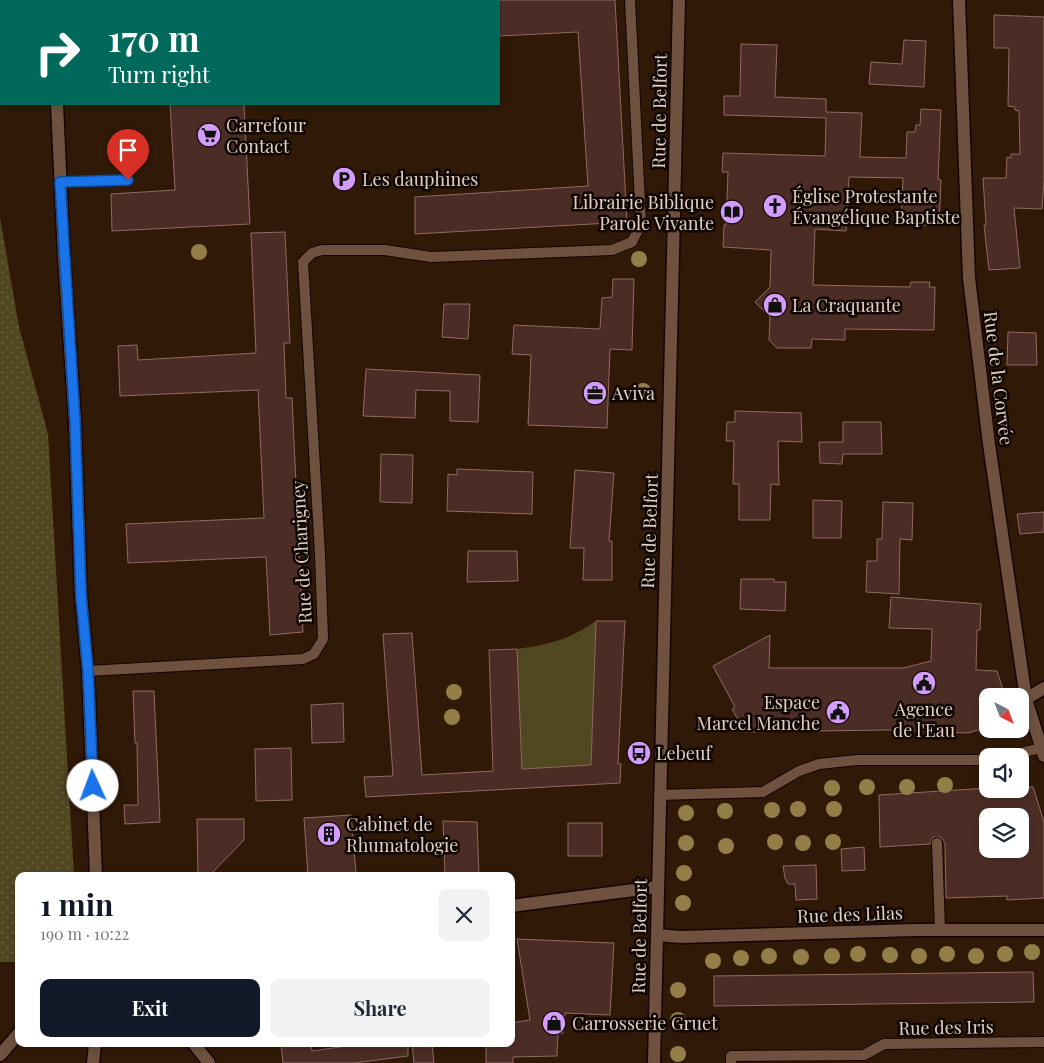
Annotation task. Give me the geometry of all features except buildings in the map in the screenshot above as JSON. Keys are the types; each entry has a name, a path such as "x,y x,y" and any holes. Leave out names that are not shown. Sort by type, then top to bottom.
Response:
{"street":[{"name":"Rue de Belfort","path":"654,1063 679,0"},
{"name":"Rue de la Corvée","path":"959,0 969,278 988,434 1024,688"},
{"path":"57,105 75,422 81,596 88,671 96,872"},
{"path":"1029,697 1044,688"},
{"name":"Rue de la Corvée","path":"1029,708 1043,752"},
{"path":"515,905 657,887"},
{"name":"Rue des Lilas","path":"657,935 681,937 940,930 1044,930"},
{"path":"0,1055 15,1038"},
{"path":"93,1063 95,1047"},
{"path":"196,1047 209,1063"}],"lane":[{"name":"Rue de Charigney","path":"88,671 303,659 314,654 323,639 320,554 303,262 312,253 322,250 385,250 431,257 612,250 632,242 641,224 630,0"},
{"path":"60,182 128,180"},
{"path":"1029,754 1043,752"},
{"path":"659,795 763,792 799,771 819,764 857,760 979,760"},
{"path":"937,843 940,930"},
{"name":"Rue des Iris","path":"731,1060 864,1056 884,1044 1044,1042"}],"shaded area":[{"path":"0,218 19,327 48,434 74,872 15,872 15,962 0,962"},
{"path":"596,621 591,765 522,769 517,649 568,637"}],"place":[{"name":"Carrefour Contact","path":"209,135"},
{"name":"Les dauphines","path":"344,179"},
{"name":"Église Protestante Évangélique Baptiste","path":"775,206"},
{"name":"Librairie Biblique Parole Vivante","path":"732,212"},
{"name":"La Craquante","path":"775,305"},
{"name":"Aviva","path":"595,393"},
{"name":"Agence de l'Eau","path":"924,683"},
{"name":"Espace Marcel Manche","path":"838,712"},
{"name":"Lebeuf","path":"639,753"},
{"name":"Cabinet de Rhumatologie","path":"329,834"},
{"name":"Carrosserie Gruet","path":"554,1023"}],"route":[{"path":"93,786 88,671 81,596 75,422 60,182 128,180"}]}
